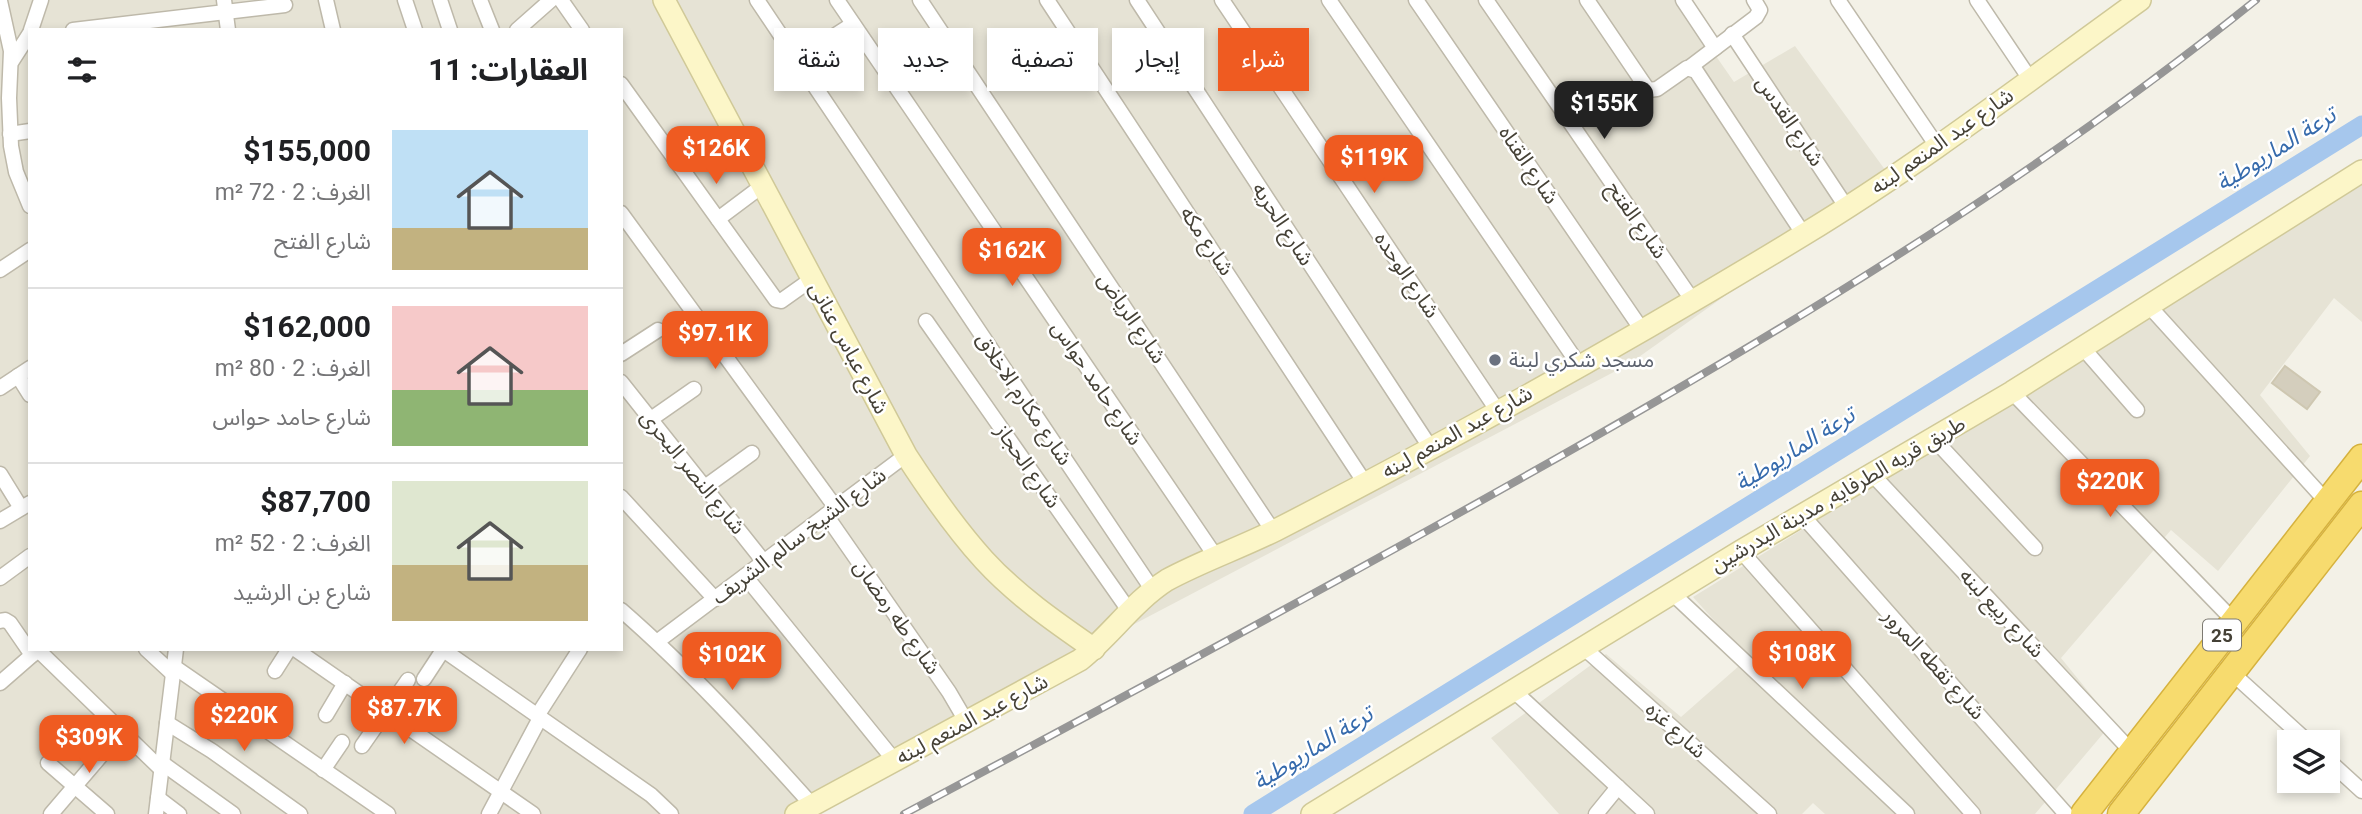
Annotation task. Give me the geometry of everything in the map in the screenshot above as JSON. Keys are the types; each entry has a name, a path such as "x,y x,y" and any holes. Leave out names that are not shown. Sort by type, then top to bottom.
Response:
{"highway":[{"name":"25","path":"2084,814 2362,458"},
{"name":"25","path":"2121,814 2362,505"}],"main road":[{"name":"شارع عباس عنانى","path":"664,0 906,455 942,510 985,562 1035,607 1094,649"},
{"name":"شارع عبد المنعم لبنه","path":"804,809 1066,669 1094,649 1152,589 1184,570 1273,531 1365,483 1643,330 1804,235 1937,146 2140,0"},
{"name":"طريق قريه الطرفايه, مدينة البدرشين","path":"1312,814 1741,551 2012,392 2362,171"}],"street":[{"path":"32,28 41,0"},
{"path":"326,0 333,28"},
{"path":"405,0 414,28"},
{"path":"440,0 449,28"},
{"path":"480,0 491,28"},
{"path":"519,28 551,0"},
{"path":"561,0 581,28"},
{"name":"شارع مكارم الاخلاق","path":"757,0 776,28"},
{"name":"شارع حامد حواس","path":"837,0 1216,557"},
{"name":"شارع الرياض","path":"920,0 1273,531"},
{"name":"شارع مكه","path":"1047,0 1365,483"},
{"name":"شارع الحريه","path":"1137,0 1430,447"},
{"name":"شارع الوحده","path":"1222,0 1497,410"},
{"path":"1329,0 1579,365"},
{"name":"شارع القناه","path":"1416,0 1643,330"},
{"name":"شارع الفتح","path":"1486,0 1693,301"},
{"path":"1587,0 1648,90 1657,89 1690,67 1759,14 1760,10 1754,0"},
{"path":"1683,0 1715,48"},
{"path":"1838,0 1937,146"},
{"path":"1977,0 2030,79"},
{"path":"0,1 12,61"},
{"path":"86,28 225,6 285,5"},
{"path":"225,6 228,28"},
{"path":"847,28 853,24"},
{"name":"شارع القدس","path":"1732,34 1847,208"},
{"path":"28,36 12,61 4,98 7,144 28,201"},
{"path":"1690,67 1696,71 1804,235"},
{"path":"623,87 777,301 781,301 812,279"},
{"name":"شارع مكارم الاخلاق","path":"818,91 1152,589"},
{"path":"7,144 28,132"},
{"path":"718,219 762,186"},
{"name":"شارع طه رمضان","path":"623,216 831,512 966,721"},
{"path":"0,270 28,251"},
{"path":"2150,307 2328,502"},
{"name":"شارع الحجاز","path":"926,321 1130,612"},
{"path":"623,353 658,330"},
{"path":"2083,348 2137,410"},
{"path":"0,388 24,372"},
{"name":"شارع النصر البحرى","path":"623,384 764,562"},
{"path":"651,419 694,389"},
{"path":"2012,392 2233,620"},
{"path":"1933,438 2035,548"},
{"path":"705,487 752,453"},
{"name":"شارع الشيخ سالم الشريف","path":"658,641 906,455"},
{"path":"0,474 25,506 0,521"},
{"name":"شارع ربيع لبنه","path":"1872,474 2132,752"},
{"path":"623,499 715,599"},
{"name":"شارع نقطه المرور","path":"1802,515 2066,814"},
{"path":"1741,551 1973,814"},
{"path":"0,578 28,557"},
{"path":"745,576 894,760"},
{"path":"1672,593 1907,814"},
{"path":"623,612 658,641 737,722 804,809"},
{"path":"0,621 10,623 28,642"},
{"name":"شارع غزه","path":"1583,647 1769,814"},
{"path":"0,683 36,651 161,766 233,814"},
{"path":"149,651 388,814"},
{"path":"156,814 176,651"},
{"path":"275,671 288,651"},
{"path":"298,651 533,814"},
{"path":"424,679 442,651"},
{"path":"444,651 650,795 671,814"},
{"path":"489,814 539,717 579,651"},
{"path":"2231,672 2295,730"},
{"path":"362,746 408,680"},
{"path":"326,715 345,684"},
{"path":"1513,690 1647,814"},
{"path":"167,723 212,751 300,814"},
{"path":"51,814 122,731"},
{"path":"323,770 342,742"},
{"path":"48,763 107,814"},
{"path":"2340,771 2362,791"},
{"path":"1596,814 1618,787"},
{"path":"158,798 179,814"}],"shaded area":[{"path":"0,0 1677,0 1734,82 1795,46 1891,178 1629,364 1062,662 810,814 0,814"},
{"path":"2362,169 2362,322 2334,298 2260,395 2310,456 2218,571 2171,530 2061,658 2113,722 2035,814 1825,814 1813,803 1802,814 1559,814 1491,738 1606,654 1681,717 1748,658 1693,597 2115,336"}],"building":[{"path":"2285,366 2320,392 2307,409 2272,383"}],"waterway":[{"name":"ترعة الماريوطية","path":"1253,814 2362,125"}],"railway":[{"path":"904,814 1436,526 1800,316 1987,197 2079,134 2256,0"}],"place":[{"name":"مسجد شكري لبنة","path":"1495,360"}]}
